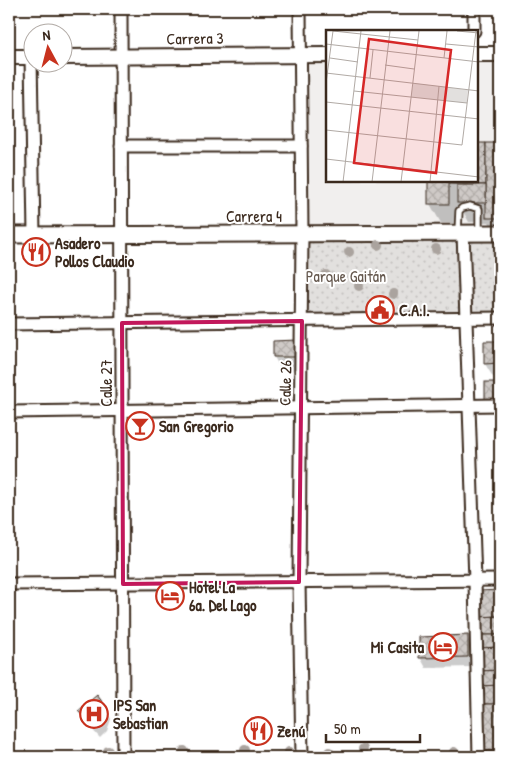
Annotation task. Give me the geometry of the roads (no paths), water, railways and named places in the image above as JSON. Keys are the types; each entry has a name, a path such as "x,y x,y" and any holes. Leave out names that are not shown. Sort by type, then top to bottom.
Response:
{"main road":[{"name":"Carrera 4","path":"9,235 500,233"}],"street":[{"name":"Calle 27","path":"121,9 123,757"},
{"name":"Calle 26","path":"300,9 302,321 299,582 302,757"},
{"path":"474,9 474,30"},
{"name":"Carrera 3","path":"72,57 326,54"},
{"path":"479,54 500,54"},
{"path":"9,57 22,57"},
{"path":"32,72 34,235"},
{"path":"121,146 301,146"},
{"path":"460,233 470,405 479,757"},
{"path":"9,324 500,318"},
{"path":"9,412 500,405"},
{"path":"9,584 500,580"}],"lane":[{"path":"460,233 459,211 470,206 479,209 479,233"}],"place":[{"name":"Asadero Pollos Claudio","path":"36,252"},
{"name":"C.A.I.","path":"380,310"},
{"name":"San Gregorio","path":"140,426"},
{"name":"Hotel La 6a. Del Lago","path":"170,596"},
{"name":"Mi Casita","path":"443,647"},
{"name":"IPS San Sebastian","path":"94,714"},
{"name":"Zenú","path":"258,731"}],"park label":[{"name":"Parque Gaitán","path":"346,276"}]}
